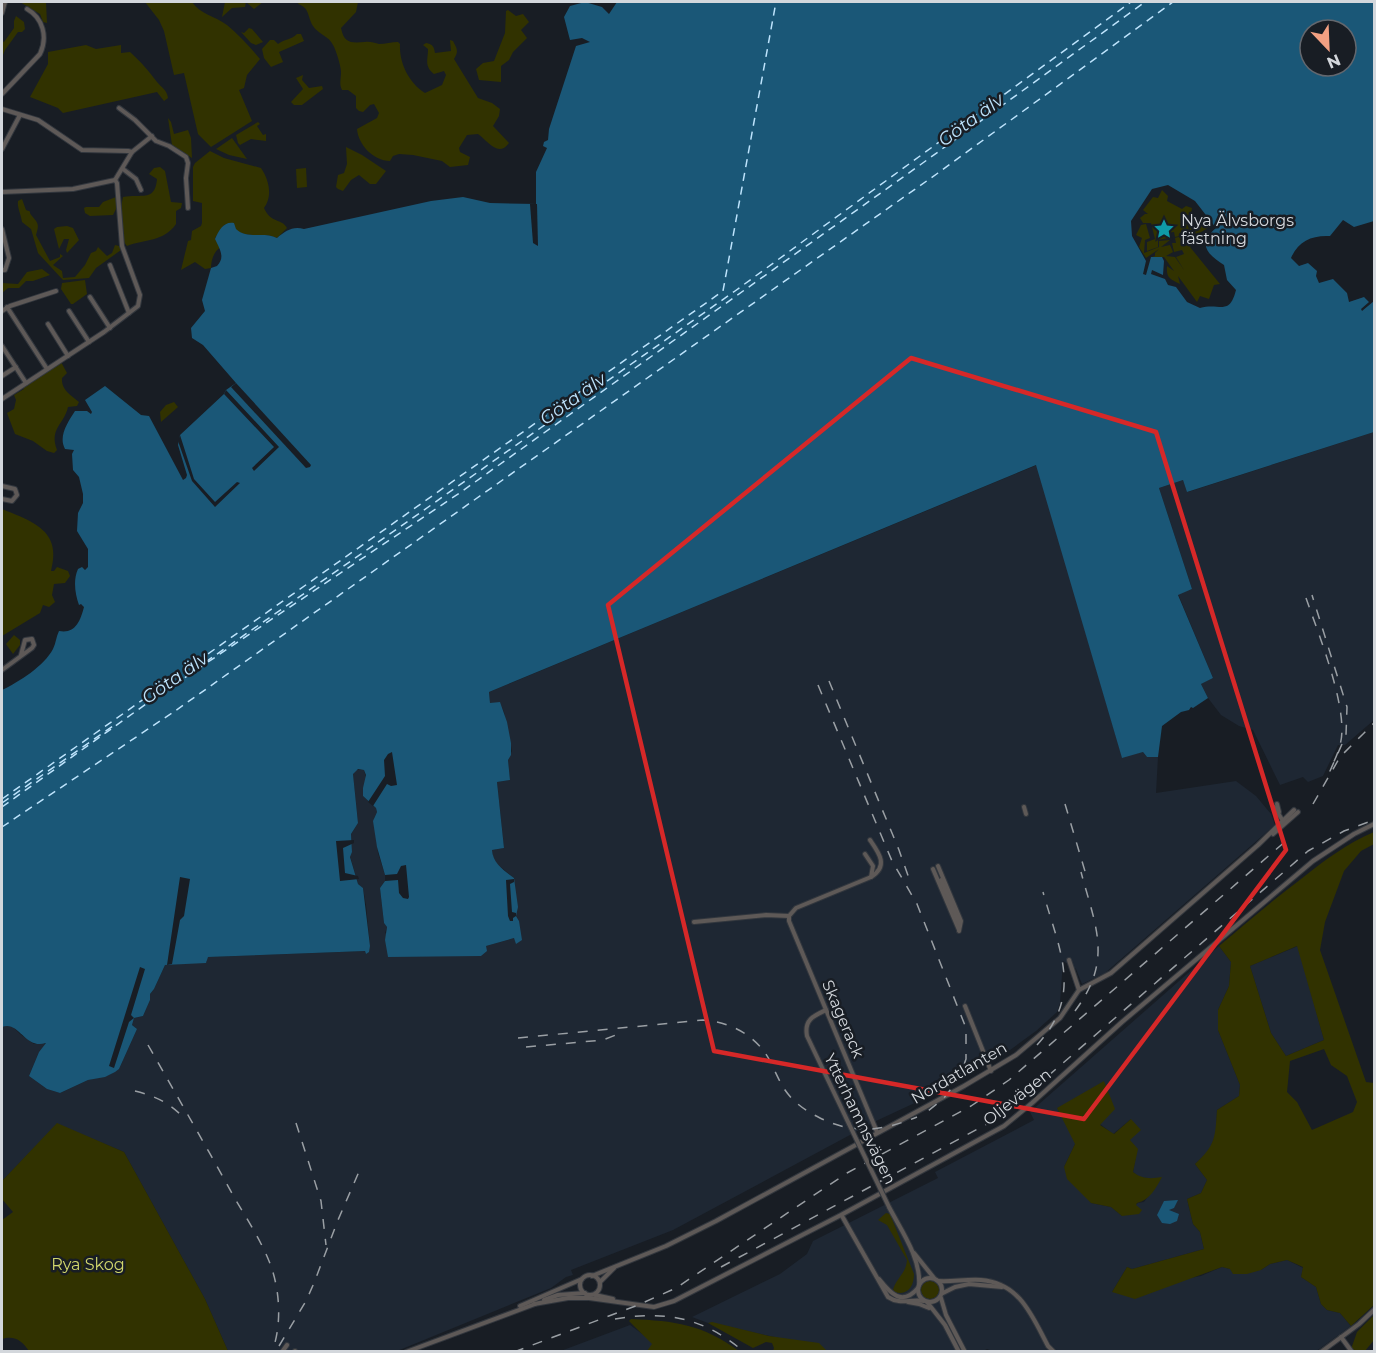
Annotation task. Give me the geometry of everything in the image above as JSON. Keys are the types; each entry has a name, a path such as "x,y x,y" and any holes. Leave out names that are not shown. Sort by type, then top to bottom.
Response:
{"street":[{"path":"2,13 5,2"},
{"path":"2,94 42,49 43,35 40,20 37,15 27,9"},
{"path":"119,108 134,118 156,141 169,146 187,159 188,208"},
{"path":"2,109 42,122 82,150 128,150 132,152"},
{"path":"2,149 20,115"},
{"path":"2,192 73,189 115,180 132,152 152,136"},
{"path":"123,169 136,179 141,190"},
{"path":"2,399 110,328 138,306 140,295 122,246 115,180"},
{"path":"2,229 9,261 5,270 2,270"},
{"path":"2,244 4,238"},
{"path":"110,265 129,313"},
{"path":"2,311 7,307 56,291"},
{"path":"90,297 110,328"},
{"path":"7,307 47,369"},
{"path":"69,311 89,342"},
{"path":"48,324 68,356"},
{"path":"2,346 26,383"},
{"path":"2,376 16,367"},
{"path":"2,486 15,489 17,495 12,501 2,499"},
{"path":"2,670 21,655"},
{"path":"1276,806 1282,820"},
{"path":"1024,807 1026,814"},
{"name":"Nordatlanten","path":"592,1276 678,1240 991,1071 1016,1055 1062,1015 1079,990 1110,973 1258,845 1282,820 1296,811"},
{"name":"Oljevägen","path":"534,1304 568,1298 589,1298 654,1307 674,1302 841,1215 1009,1122 1122,1022 1313,861 1346,839 1374,825"},
{"path":"694,922 766,915 789,916 796,908 871,877 879,871 880,853 870,840"},
{"path":"865,854 874,867 871,877"},
{"path":"936,867 961,926"},
{"name":"Skagerack","path":"789,916 789,921 877,1132"},
{"path":"1069,960 1079,990"},
{"path":"965,1006 991,1071"},
{"name":"Ytterhamnsvägen","path":"826,1010 808,1021 807,1036 909,1245 923,1266 937,1280"},
{"path":"841,1215 888,1297 893,1300 922,1304 933,1310"},
{"name":"Ytterhamnsvägen","path":"909,1245 918,1269 919,1286"},
{"name":"Nordatlanten","path":"600,1285 608,1272 617,1266"},
{"path":"873,1271 891,1293 898,1297 910,1295 925,1279 980,1280 999,1283 1025,1303 1047,1346 1053,1352"},
{"name":"Oljevägen","path":"406,1352 592,1276 615,1300"},
{"path":"582,1279 580,1287 585,1293"},
{"path":"937,1280 942,1285 944,1311 965,1352"},
{"path":"904,1302 911,1300 934,1302 942,1294 955,1287 969,1284 1003,1287"},
{"path":"593,1294 600,1285"},
{"path":"919,1286 919,1296 945,1325 959,1352"},
{"name":"Oljevägen","path":"497,1316 558,1295 585,1293 626,1303"},
{"path":"1321,1352 1374,1310"},
{"path":"1341,1337 1352,1352"},
{"path":"282,1352 287,1345"}],"highlighted area":[{"path":"911,358 1156,432 1286,850 1084,1119 714,1051 608,605"}],"shaded area":[{"path":"1374,432 1374,720 1345,745 1338,745 1323,776 1308,782 1303,777 1280,785 1253,730 1239,726 1221,715 1201,684 1213,678 1178,594 1192,589 1159,488 1183,480 1188,492"},
{"path":"1037,465 1122,757 1143,752 1147,757 1158,757 1156,793 1236,781 1256,796 1271,814 1275,825 1105,973 1082,984 1076,969 1063,961 1060,1003 1057,1012 1036,1031 999,1058 981,1063 949,1087 876,1121 673,1230 571,1270 573,1275 566,1277 551,1288 397,1351 228,1351 205,1299 124,1152 57,1124 2,1181 2,1027 12,1026 34,1044 46,1044 39,1052 29,1076 47,1089 60,1093 119,1069 137,1029 132,1025 134,1018 143,1016 150,1000 150,994 165,965 207,962 207,957 365,951 366,954 370,946 366,905 363,888 358,884 350,856 352,852 351,834 358,823 353,774 355,770 364,770 366,778 363,796 376,808 377,812 374,819 378,853 385,875 385,881 380,888 384,923 387,927 385,933 481,956 486,946 514,938 519,921 516,916 514,878 496,863 492,850 504,848 497,782 510,780 508,760 512,751 504,712 500,703 490,703 489,692"},
{"path":"1219,946 1231,962 1229,986 1218,1010 1218,1030 1240,1085 1239,1096 1217,1110 1216,1134 1209,1151 1195,1164 1207,1180 1201,1193 1187,1199 1193,1224 1200,1232 1204,1249 1132,1269 1127,1267 1112,1292 1201,1276 1222,1267 1261,1270 1270,1264 1287,1260 1303,1268 1301,1277 1316,1287 1321,1304 1327,1310 1340,1313 1351,1326 1315,1352 995,1352 987,1349 981,1352 827,1352 692,1317 780,1274 807,1254 813,1241 938,1178 935,1172 1034,1120 1030,1112","holes":["1131,1119 1130,1141 1137,1150 1133,1172 1139,1177 1161,1178 1144,1202 1138,1203 1122,1216 1111,1207 1091,1203 1064,1167 1075,1144 1100,1124 1113,1134"]},
{"path":"1298,946 1324,1040 1286,1056 1271,1033 1250,966"},
{"path":"630,1325 665,1351 558,1352"}],"green space":[{"path":"20,2 46,2 47,23 43,22 40,14"},
{"path":"145,2 192,2 199,9 227,25 252,50 260,59 247,75 244,88 239,90 252,121 211,147 198,134 184,73 174,75 164,31 159,20"},
{"path":"225,2 246,2 245,7 232,8 222,17"},
{"path":"246,2 263,2 254,9"},
{"path":"299,2 358,2 356,12 341,28 346,40 379,44 398,42 406,72 414,84 425,93 442,85 446,75 444,71 434,74 431,71 427,63 428,49 423,45 426,43 432,45 435,53 451,51 450,40 453,41 457,50 454,59 478,98 500,109 493,126 509,143 497,149 478,134 467,135 459,148 460,152 470,157 468,165 450,167 442,161 413,155 399,154 393,156 390,161 372,155 363,146 357,129 377,118 379,113 374,104 363,112 359,111 356,108 356,96 348,90 342,90 340,66 334,47 329,39 313,26 306,10 298,4"},
{"path":"506,11 516,16 523,14 529,22 521,30 527,38 501,66 501,82 479,80 476,69 483,63 494,61 505,33"},
{"path":"16,16 24,22 25,29 18,32 3,55 2,41 4,42 14,28"},
{"path":"249,28 263,42 256,45 251,43 241,32 244,33"},
{"path":"301,34 304,41 279,52 283,62 271,67 264,58 262,49 270,40 278,44"},
{"path":"86,45 96,49 121,45 121,53 130,52 164,89 168,98 164,101 157,92 63,113 58,108 30,97 48,64 48,52"},
{"path":"303,75 302,80 309,88 322,86 323,89 302,105 294,105 291,102 303,89 296,78"},
{"path":"168,118 174,134 188,130 191,138 192,158 172,145"},
{"path":"258,122 260,124 257,126 263,135 266,134 266,141 251,139 240,145 236,135"},
{"path":"232,138 247,159 216,149"},
{"path":"346,147 386,171 376,184 370,184 359,175 351,180 343,191 336,187 338,175 344,173 347,164"},
{"path":"210,151 224,158 261,168 269,188 264,208 273,219 287,228 277,238 245,234 235,229 234,223 224,225 215,238 221,247 213,256 211,268 205,269 195,262 181,270 192,231 202,223 202,203 193,201 193,167"},
{"path":"160,167 165,171 171,202 182,203 181,208 176,211 176,224 160,237 127,246 123,241 123,197 150,194 156,186 157,179 149,174 154,168"},
{"path":"306,168 307,187 297,188 296,169"},
{"path":"1162,190 1168,196 1167,201 1182,209 1186,206 1192,208 1191,214 1187,216 1189,232 1194,233 1197,240 1186,241 1198,242 1190,247 1220,284 1214,285 1209,299 1200,296 1197,302 1178,276 1180,284 1169,278 1167,266 1174,271 1164,257 1152,257 1159,249 1146,258 1139,247 1142,238 1136,235 1141,225 1146,224 1150,238 1145,240 1144,253 1159,247 1159,241 1170,240 1161,247 1170,245 1173,252 1166,256 1175,257 1184,270 1176,257 1184,254 1182,250 1174,252 1172,243 1176,243 1175,238 1184,235 1175,237 1174,232 1167,233 1168,238 1158,240 1158,247 1147,251 1147,242 1155,239 1151,223 1143,223 1140,218 1148,214 1143,210 1153,197 1158,198"},
{"path":"116,197 117,207 113,215 90,216 85,213 84,208 99,207 103,202"},
{"path":"22,199 26,210 37,223 36,235 50,261 60,257 60,254 63,256 53,265 62,271 63,278 75,277 91,253 98,247 107,256 112,253 115,245 121,250 96,268 89,278 63,280 38,253 31,229 22,222 18,201"},
{"path":"1193,215 1208,228 1196,235 1195,231 1190,230 1188,217"},
{"path":"67,226 73,228 79,240 67,253 69,239 64,239 59,249 54,229"},
{"path":"42,269 50,275 26,281 19,288 8,288 2,293 2,283 18,284 27,272"},
{"path":"85,280 87,294 71,304 61,289 62,283"},
{"path":"61,362 67,373 62,378 63,386 79,402 77,406 68,407 56,431 57,450 54,453 15,434 7,413 14,409 16,400 14,395 24,389 23,386"},
{"path":"174,402 178,407 161,422 160,412 166,405"},
{"path":"2,509 43,530 52,546 51,571 57,567 68,571 70,576 65,583 54,584 52,595 55,602 49,607 43,605 40,613 2,636"},
{"path":"14,635 20,640 20,645 13,654 6,644"},
{"path":"1374,832 1374,844 1361,851 1344,871 1325,922 1320,950 1366,1082 1374,1083 1374,1305 1351,1326 1340,1313 1327,1310 1321,1304 1316,1287 1301,1277 1303,1267 1287,1260 1270,1264 1261,1270 1247,1274 1233,1274 1230,1269 1222,1267 1135,1299 1112,1292 1127,1267 1132,1269 1204,1249 1200,1232 1193,1224 1187,1199 1201,1193 1207,1180 1195,1164 1211,1146 1216,1127 1217,1110 1239,1096 1240,1085 1218,1030 1218,1010 1229,986 1231,962 1219,946 1318,866","holes":["1297,946 1324,1040 1286,1056 1271,1033 1250,966","1324,1049 1331,1065 1347,1076 1357,1102 1353,1112 1312,1130 1297,1102 1287,1092 1290,1061"]},
{"path":"1104,1081 1115,1109 1100,1125 1114,1134 1131,1119 1141,1130 1130,1140 1138,1149 1133,1172 1147,1178 1162,1177 1149,1196 1137,1203 1136,1205 1142,1210 1139,1214 1122,1216 1111,1207 1091,1203 1067,1179 1064,1167 1075,1144 1057,1108"},
{"name":"Rya Skog","path":"57,1123 124,1152 205,1299 228,1351 29,1351 18,1340 2,1339 2,1220 13,1212 2,1199 2,1181"},
{"path":"886,1213 890,1214 914,1274 911,1286 903,1293 893,1290 905,1269 907,1260 887,1225 878,1220"},
{"path":"930,1281 936,1284 939,1290 936,1296 930,1299 924,1296 921,1290 924,1284"},
{"path":"1374,1315 1374,1340 1365,1351 1350,1352 1357,1332"},
{"path":"631,1319 688,1326 713,1335 739,1351 647,1351 652,1344 629,1321"},
{"path":"712,1322 769,1336 819,1343 827,1351 773,1351 772,1343 766,1342 753,1348 708,1323"}],"water":[{"name":"Göta älv","path":"585,2 602,7 609,14 617,2 1374,2 1374,221 1354,227 1343,220 1330,236 1306,240 1291,258 1299,266 1308,263 1317,271 1316,276 1319,283 1333,279 1347,293 1349,302 1364,297 1369,302 1361,309 1362,311 1374,301 1374,432 1187,492 1183,480 1159,488 1192,589 1178,595 1213,678 1201,684 1208,698 1193,708 1181,712 1162,726 1158,757 1147,757 1143,752 1122,758 1036,465 489,692 490,703 500,702 511,743 511,755 508,760 510,780 497,782 504,848 492,850 497,863 514,878 518,907 516,916 522,940 516,944 514,938 486,946 487,951 481,956 388,957 385,940 387,927 384,923 380,888 385,881 385,875 373,821 377,812 376,808 363,796 366,775 364,770 358,769 353,774 358,823 351,834 350,857 358,884 363,888 369,952 366,954 365,951 208,957 206,963 165,965 150,994 150,1000 143,1016 134,1018 132,1025 137,1029 119,1069 105,1077 88,1080 60,1093 47,1089 29,1076 39,1052 46,1043 33,1042 13,1028 2,1027 2,690 23,678 44,661 53,649 59,631 73,629 81,618 84,607 79,605 75,582 78,569 82,567 85,570 88,567 88,549 77,531 78,513 83,503 83,494 79,477 73,470 74,450 65,449 63,444 63,434 67,424 75,411 87,411 91,414 85,400 105,386 141,415 149,416 183,480 186,478 178,445 180,435 236,383 203,345 192,338 191,328 205,311 202,300 211,268 217,266 221,259 221,252 215,239 220,229 227,223 234,223 236,229 245,234 277,238 293,229 304,229 431,201 463,197 490,203 536,204 536,172 547,148 543,146 544,142 548,140 549,129 576,46 590,42 582,38 570,40 564,17 570,6","holes":["1168,185 1195,201 1216,228 1207,239 1206,248 1224,265 1227,280 1236,290 1227,306 1200,308 1187,302 1176,287 1168,285 1165,279 1151,274 1152,270 1163,275 1162,257 1151,257 1146,275 1143,274 1146,261 1132,236 1131,221 1152,189"]},
{"path":"1178,1200 1174,1208 1169,1210 1179,1214 1177,1221 1170,1224 1162,1223 1157,1215 1164,1201"}],"pier":[{"path":"530,204 537,204 538,246 533,243"},
{"path":"236,383 311,465 310,467 306,468 231,387"},
{"path":"226,390 279,447 254,471 252,468 274,447 224,394"},
{"path":"180,435 194,479 215,502 237,482 240,483 215,507 192,481 178,441"},
{"path":"392,752 397,785 387,784 373,806 368,802 385,776 384,760"},
{"path":"354,840 354,843 343,848 345,873 358,876 359,879 340,881 336,841"},
{"path":"406,865 408,899 403,898 399,893 398,880 385,881 385,875 397,874 401,866"},
{"path":"180,877 190,879 172,964 167,965"},
{"path":"514,879 514,882 510,884 512,912 516,913 516,916 513,921 510,921 506,880"},
{"path":"140,967 145,969 131,1015 134,1018 129,1022 114,1068 109,1066"}],"ferry route":[{"path":"2,799 723,291 776,2"},
{"path":"194,670 735,291 1131,2"},
{"path":"2,807 153,699 461,492 1145,2"},
{"path":"2,827 175,711 938,173 1173,2"},
{"path":"2,803 113,726"}],"railway":[{"path":"1306,598 1325,651 1341,713 1340,745 1330,771 1346,735 1347,707 1312,595"},
{"path":"829,681 911,884"},
{"path":"818,685 892,861 917,904 966,1028 966,1059 959,1079 943,1099 928,1111"},
{"path":"1313,804 1340,757 1374,723"},
{"path":"1065,804 1087,878"},
{"path":"721,1267 987,1124 1011,1108 1308,851 1344,831 1374,820"},
{"path":"514,1352 638,1305 676,1288 847,1173 971,1106 1009,1080 1287,840"},
{"path":"1075,1011 1087,993 1098,959 1096,927 1081,872"},
{"path":"1037,1045 1051,1026 1060,1008 1064,989 1061,952 1043,892"},
{"path":"518,1038 703,1020 713,1021 733,1027 758,1044 765,1052 789,1095 820,1118 845,1127 868,1129 880,1128 917,1117"},
{"path":"526,1047 603,1040 621,1033"},
{"path":"148,1045 254,1231 271,1266 279,1309 272,1352"},
{"path":"135,1091 162,1101 184,1118"},
{"path":"296,1123 321,1201 326,1245"},
{"path":"279,1346 306,1301 361,1167"},
{"path":"615,1319 633,1316 684,1319 714,1331 744,1352"}],"place":[{"name":"Nya Älvsborgs fästning","path":"1164,229"}]}
